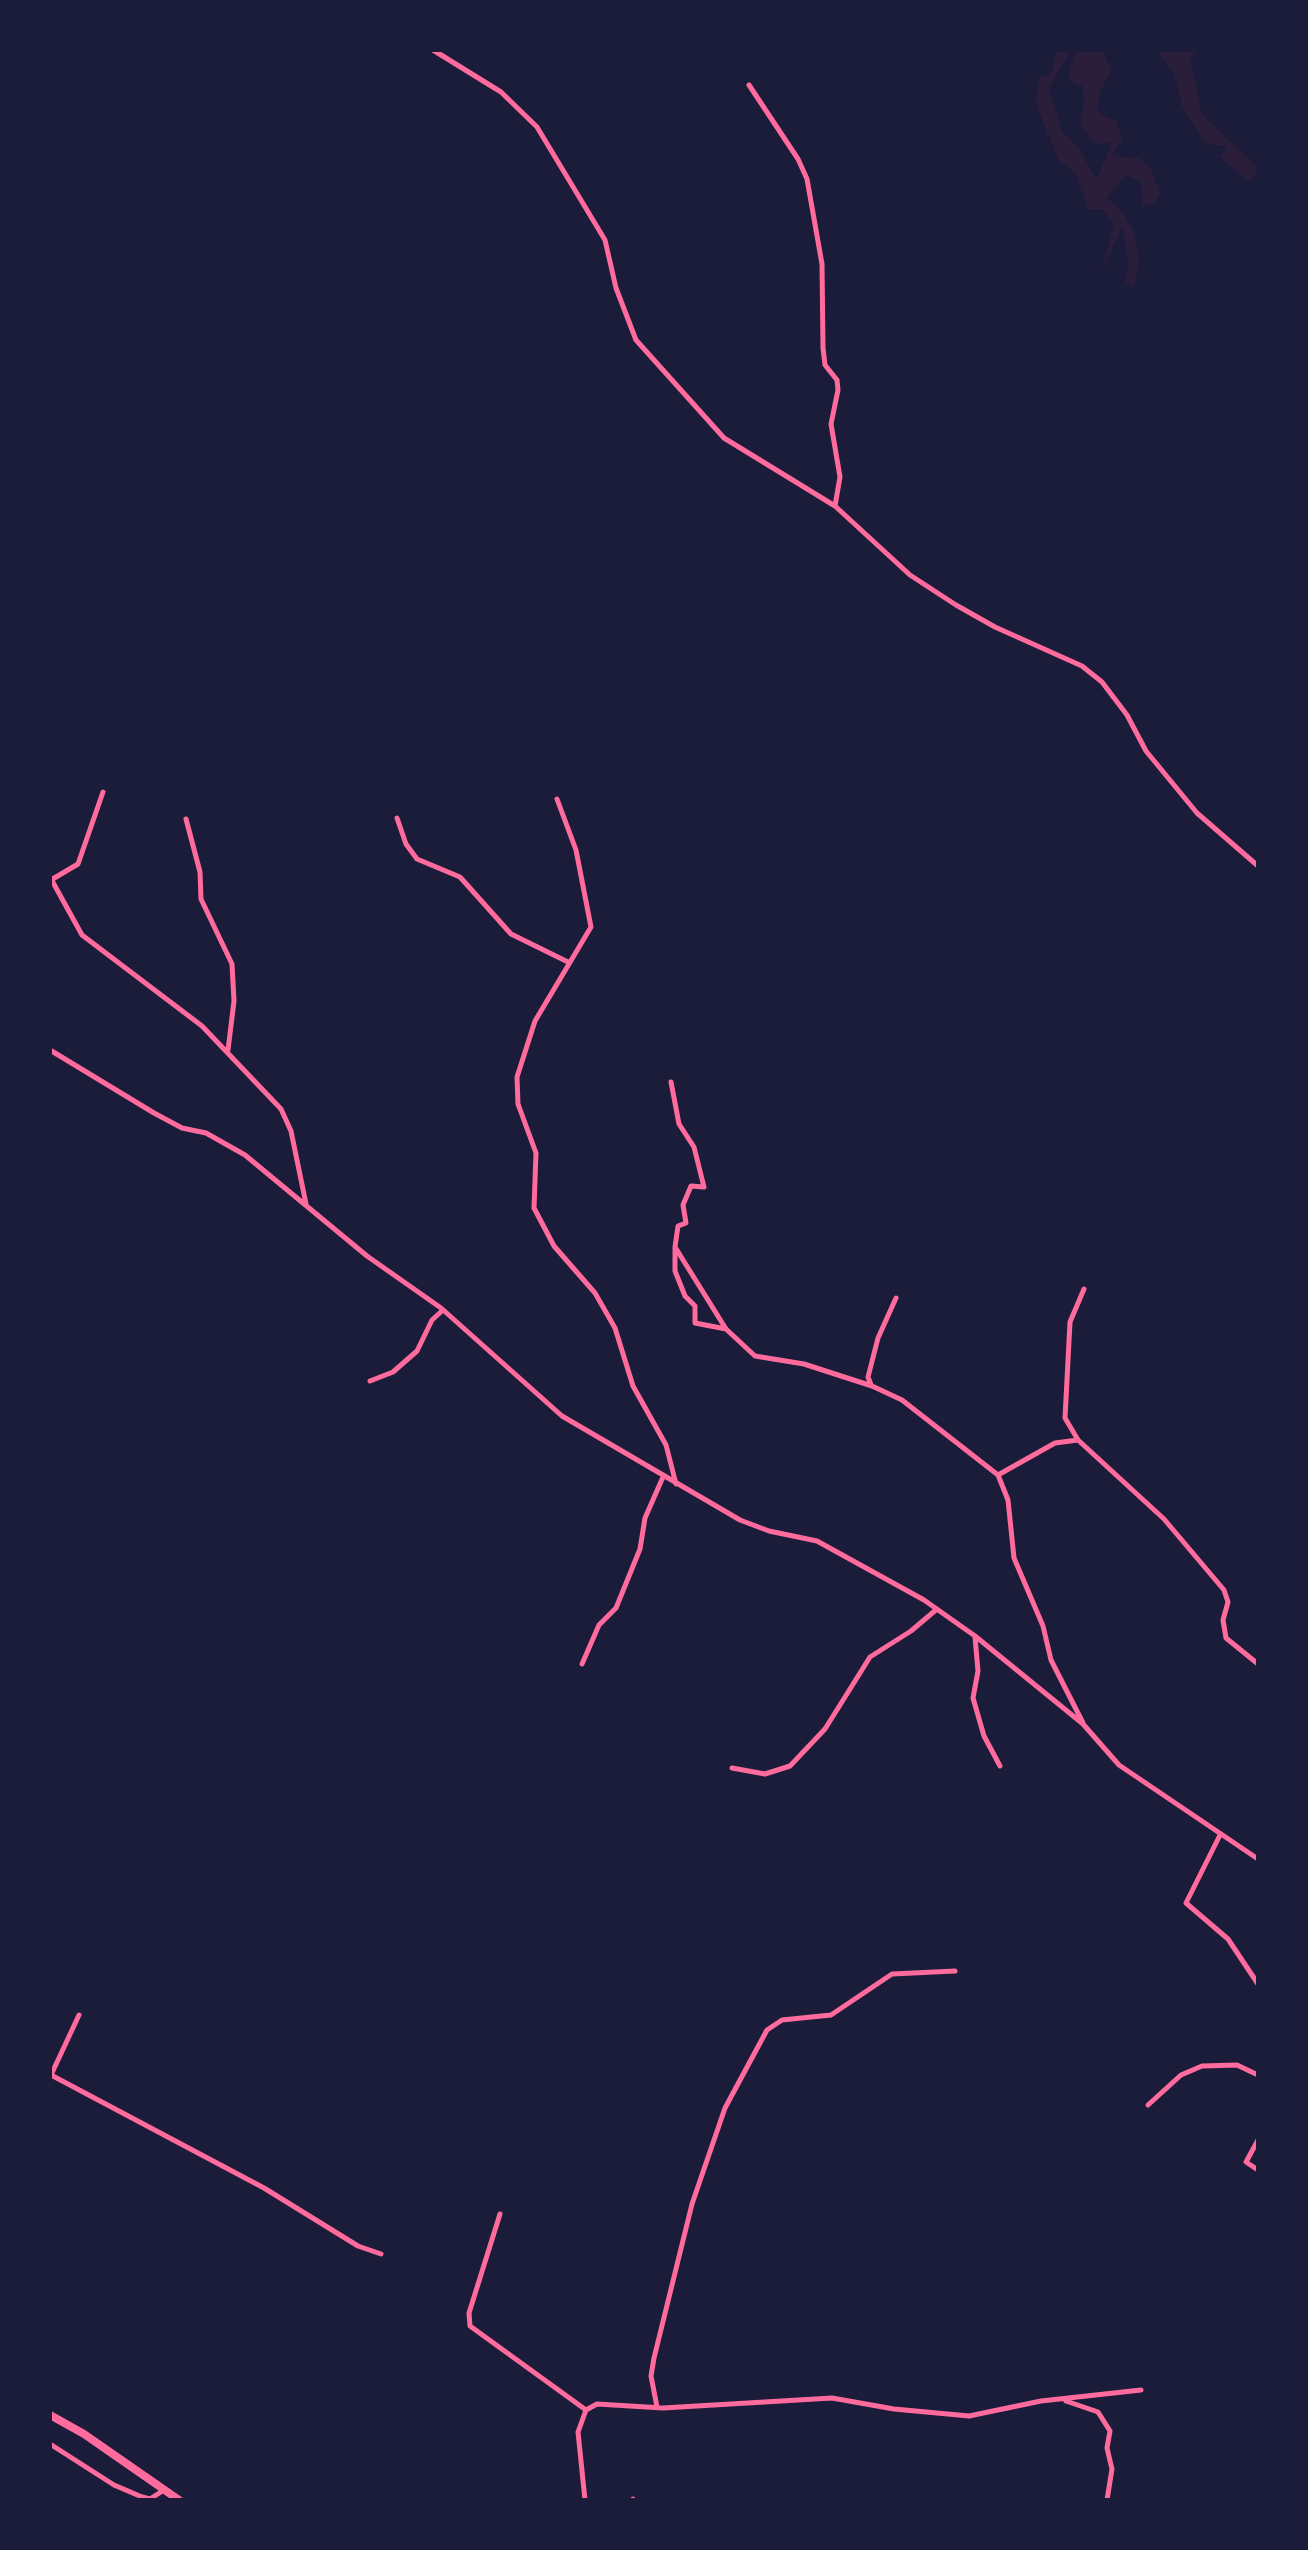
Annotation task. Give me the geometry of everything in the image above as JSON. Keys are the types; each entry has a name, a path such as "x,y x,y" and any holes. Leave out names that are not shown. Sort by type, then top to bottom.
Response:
{"highway":[{"path":"50,2415 84,2434 179,2500"}],"street":[{"path":"433,50 511,100 549,145 605,240 613,263 616,288 630,328 649,358 724,438 835,506 922,583 995,627 1082,666 1102,682 1127,715 1146,751 1197,813 1258,866"},
{"path":"749,85 798,159 807,179 822,264 825,365 837,380 838,390 831,424 840,477 835,506"},
{"path":"103,792 78,864 51,879 82,935 202,1026 286,1118 306,1205"},
{"path":"557,799 576,850 592,917 589,935 568,962 535,1021 517,1077 518,1104 536,1153 534,1208 554,1246 595,1293 615,1328 633,1386 672,1462 676,1485"},
{"path":"397,818 406,844 417,859 460,877 511,934 568,962"},
{"path":"186,819 200,872 201,899 232,964 234,1001 228,1051"},
{"path":"50,1050 182,1128 206,1133 225,1142 367,1256 443,1310 547,1406 676,1485 740,1520 836,1550 937,1609 1083,1724 1119,1765 1258,1859"},
{"path":"671,1082 679,1124 694,1147 704,1187 691,1186 683,1205 686,1223 678,1226 675,1271 685,1296 695,1306 695,1323 726,1329"},
{"path":"675,1247 726,1329 755,1356 804,1364 872,1386 920,1412 998,1475 1008,1500 1014,1558 1043,1626 1051,1660 1083,1724"},
{"path":"1084,1289 1070,1322 1065,1418 1078,1440 1164,1519 1224,1590 1228,1602 1223,1620 1226,1638 1258,1664"},
{"path":"872,1386 868,1377 878,1338 896,1298"},
{"path":"370,1381 393,1372 417,1351 432,1320 443,1310"},
{"path":"998,1475 1055,1443 1078,1440"},
{"path":"582,1664 599,1625 616,1608 640,1549 645,1518 663,1477"},
{"path":"732,1768 765,1774 790,1766 825,1729 870,1657 911,1631 937,1609"},
{"path":"975,1636 978,1671 973,1698 984,1736 1000,1766"},
{"path":"1220,1835 1186,1903 1228,1939 1258,1984"},
{"path":"657,2407 651,2376 654,2358 692,2204 725,2108 767,2030 782,2020 831,2015 892,1974 955,1971"},
{"path":"79,2015 50,2076 264,2188 358,2246 381,2254"},
{"path":"1148,2105 1181,2075 1202,2066 1237,2065 1258,2075"},
{"path":"1258,2140 1246,2162 1258,2170"},
{"path":"500,2214 469,2313 470,2326 586,2410"},
{"path":"585,2500 578,2432 586,2410 597,2404 657,2407 832,2398 969,2416 1062,2399 1141,2390"},
{"path":"1062,2399 1098,2412 1106,2421 1110,2431 1107,2448 1112,2469 1107,2500"},
{"path":"50,2444 114,2485 142,2497 150,2499 164,2489"}],"shaded area":[{"path":"1057,50 1071,50 1049,88 1062,132 1077,146 1097,179 1112,142 1096,144 1080,126 1084,100 1082,86 1068,80 1076,50 1102,50 1112,70 1099,93 1098,113 1117,121 1122,139 1112,156 1139,158 1150,167 1160,193 1153,204 1142,206 1141,182 1126,175 1107,198 1123,211 1133,231 1139,256 1135,287 1125,282 1129,263 1122,227 1102,270 1114,224 1103,209 1088,209 1075,173 1058,159 1036,104 1039,77 1051,75"},
{"path":"1160,50 1199,50 1190,58 1202,114 1258,168 1258,174 1248,181 1219,157 1227,149 1225,146 1205,144 1182,106 1174,73 1161,57"}]}
